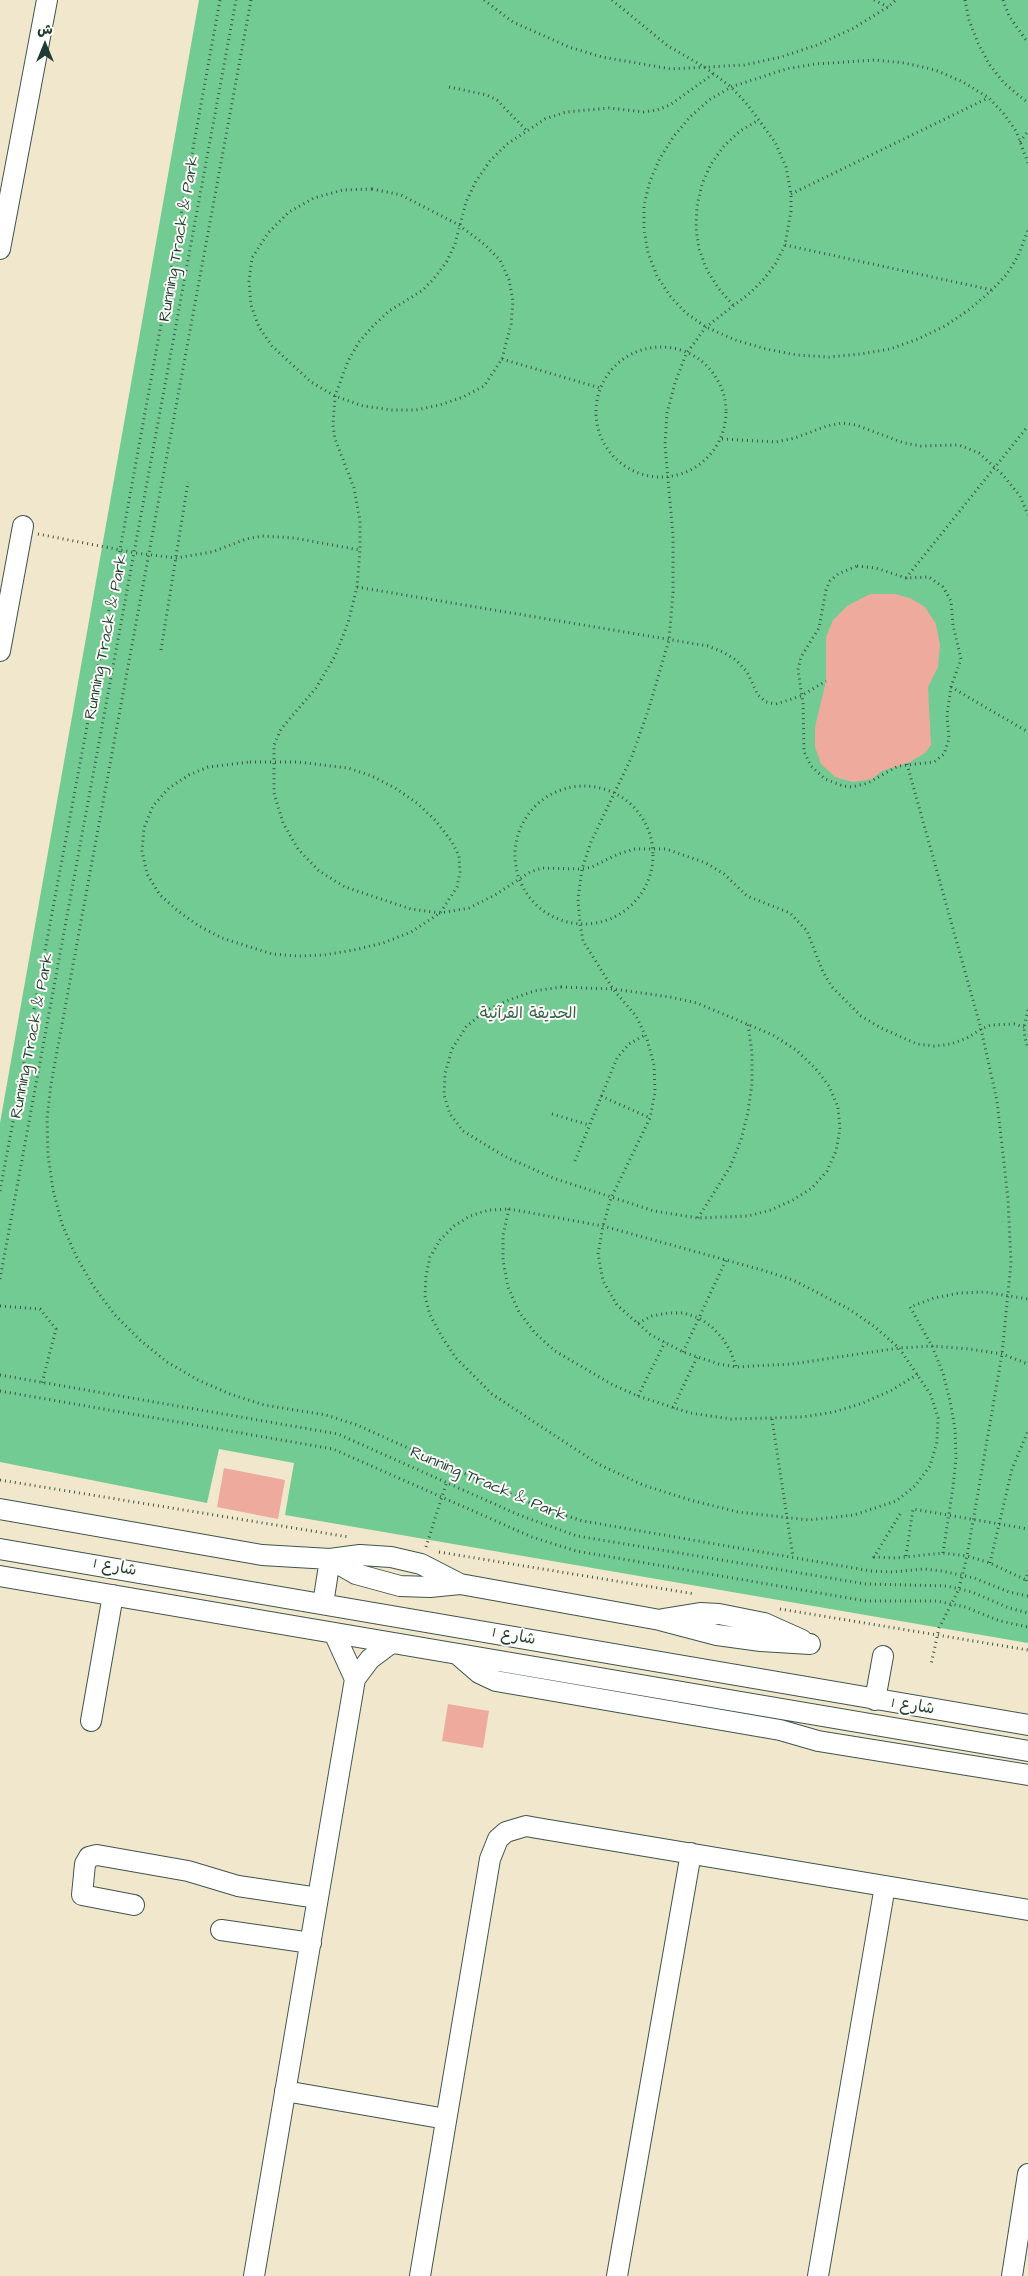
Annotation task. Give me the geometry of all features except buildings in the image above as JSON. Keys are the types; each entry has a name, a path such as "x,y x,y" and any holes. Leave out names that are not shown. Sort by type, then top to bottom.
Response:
{"street":[{"path":"0,249 47,0"},
{"path":"0,651 7,574 23,528"},
{"path":"0,1509 262,1554 330,1559 376,1555 406,1560 435,1570 460,1584"},
{"name":"شارع 1","path":"0,1548 1028,1725"},
{"path":"330,1559 356,1574 393,1584 430,1587 460,1584 660,1620 717,1635 761,1641 810,1644 788,1632 739,1617 700,1613 660,1620"},
{"path":"323,1604 330,1559"},
{"name":"شارع 1","path":"0,1576 390,1644 1028,1751"},
{"path":"91,1721 113,1595"},
{"path":"334,1633 356,1679"},
{"path":"254,2276 356,1679 370,1659 390,1644"},
{"path":"457,1654 480,1673 496,1681 780,1730 818,1741 840,1743 1028,1775"},
{"path":"875,1700 883,1656"},
{"path":"794,1712 814,1731 840,1743"},
{"path":"420,2276 490,1859 498,1839 506,1832 526,1826 1028,1910"},
{"path":"618,2276 690,1853"},
{"path":"134,1905 82,1895 85,1864 89,1857 97,1855 179,1869 209,1876 238,1886 318,1898"},
{"path":"818,2276 885,1886"},
{"path":"221,1930 310,1943"},
{"path":"285,2091 446,2119"},
{"path":"1012,2276 1027,2182"}],"path":[{"path":"0,1191 120,550 220,0"},
{"name":"Running Track & Park","path":"0,1279 136,553 236,0"},
{"path":"251,0 53,1075 47,1120 48,1155 53,1190 60,1215 76,1256 94,1287 115,1315 140,1340 167,1362 198,1380 230,1394 264,1405 326,1415 357,1425 563,1516 596,1524 876,1572 924,1569 962,1575 1009,1592 1028,1596"},
{"path":"484,0 513,22 569,47 602,57 671,69 744,65 781,57 817,45 852,29 896,0"},
{"path":"612,0 668,46 706,68 731,87 775,142 782,159 791,194 789,228 785,245 764,279 750,294 706,327 686,354 675,383 667,414 665,445 673,535 673,592 669,640 632,756 591,842 582,869 578,899 580,924 587,947 613,988 636,1016 645,1035 654,1065 655,1092 650,1118 611,1198 603,1226 598,1254 603,1281 617,1305 651,1336 683,1352 736,1367 792,1364 899,1348 932,1346 1002,1354 1028,1364"},
{"path":"874,0 888,7"},
{"path":"965,0 969,20 989,64 1004,83 1028,103"},
{"path":"1003,0 1009,16 1028,43"},
{"path":"1028,163 1020,142 1004,114 989,98 963,82 935,70 905,63 875,60 815,64 786,69 731,87 709,100 690,117 674,136 660,158 650,181 644,205 645,237 648,253 657,276 670,296 686,313 706,327 736,340 766,349 829,357 860,354 890,348 918,339 962,315 992,290 1007,274 1018,256 1028,230"},
{"path":"713,74 670,105 657,110 644,112 609,108 587,109 552,117 526,130 507,144 485,167 476,181 466,202 447,261 423,290 389,311 373,326 359,342 348,361 335,396 333,425 335,439 354,488 360,521 357,587 348,623 335,656 316,688 281,729 274,745 272,762 274,794 283,822 298,849 319,870 345,887 411,910 440,913 469,908 530,872 542,868 582,869 592,867 618,854 635,849 666,849 706,863 724,874 756,902 790,913 807,932 823,972 832,987 861,1016 880,1028 917,1044 934,1046 951,1044 967,1038 981,1029 1002,1024 1024,1027"},
{"path":"449,87 487,95 497,100 526,130"},
{"path":"791,194 989,98"},
{"path":"733,305 718,289 707,270 699,250 696,228 697,206 702,184 715,158 724,146 740,132 759,120"},
{"path":"1020,142 1028,131"},
{"path":"372,189 401,195 459,225 484,244 500,260 509,280 513,301 511,324 502,359 484,386 463,397 440,405 416,410 392,410 363,406 335,396 310,382 272,346 259,326 252,304 249,281 252,258 268,233 289,212 314,198 343,190 372,189"},
{"path":"785,245 992,290"},
{"path":"652,346 670,347 704,364 718,379 726,398 727,412 722,439 713,454 701,465 686,473 669,476 650,476 631,470 615,459 604,444 596,426 596,407 600,388 608,372 619,359 635,350 652,346"},
{"path":"502,359 600,388"},
{"path":"722,439 776,442 842,423 856,425 904,443 965,447 979,453 1012,485 1020,496 1028,515"},
{"path":"906,578 1028,426"},
{"path":"161,650 188,482"},
{"path":"23,528 120,550 176,558 212,552 246,539 262,536 294,538 360,550"},
{"path":"867,566 906,578 929,578 936,581 948,593 961,652 960,665 951,687 946,715 949,739 944,754 934,762 907,764 890,770 860,786 842,786 824,779 811,766 804,752 799,663 819,628 826,590 830,581 838,574 848,569 867,566"},
{"path":"357,587 708,646 736,660 746,672 758,695 766,702 776,704 802,696 826,681"},
{"path":"951,687 1028,732"},
{"path":"272,762 323,764 348,768 380,780 417,803 436,821 452,842 459,856 460,872 457,887 440,913 411,932 383,943 344,952 298,956 272,954 222,938 199,926 160,895 148,874 142,851 144,828 153,806 168,788 189,774 208,768 229,763 272,762"},
{"path":"907,764 981,1029 997,1101 1008,1199 1011,1264 1002,1354 966,1556 959,1589 938,1635 931,1665"},
{"path":"574,786 588,786 614,794 626,800 645,821 650,834 652,863 650,878 643,892 634,904 623,913 595,924 566,922 542,911 533,902 520,878 515,851 517,838 528,813 548,795 574,786"},
{"path":"561,987 613,988 670,997 697,1004 748,1024 773,1035 796,1050 816,1069 829,1086 838,1107 840,1129 836,1151 827,1171 812,1188 794,1200 771,1210 748,1216 698,1218 654,1211 611,1198 528,1168 463,1130 450,1114 444,1095 445,1074 452,1049 466,1028 485,1010 534,991 561,987"},
{"path":"1028,1010 1024,1027 1028,1049"},
{"path":"698,1218 716,1193 730,1167 741,1140 748,1112 752,1083 752,1054 748,1024"},
{"path":"575,1161 617,1058 629,1044 645,1035"},
{"path":"601,1096 650,1118"},
{"path":"552,1114 589,1125"},
{"path":"509,1209 503,1235 503,1262 508,1288 519,1312 535,1334 555,1351 613,1385 638,1396 690,1413 731,1419 803,1417 834,1412 863,1403 892,1390 918,1374"},
{"path":"509,1209 603,1226 793,1280 822,1293 875,1327 899,1348 918,1374 931,1395 938,1418 937,1442 930,1466 916,1486 896,1501 854,1515 832,1518 787,1518 738,1512 690,1500 643,1484 598,1464 492,1394 473,1377 442,1337 430,1315 425,1296 426,1276 430,1257 440,1240 454,1226 470,1216 489,1210 509,1209"},
{"path":"683,1352 726,1260"},
{"path":"943,1553 956,1458 955,1429 950,1401 932,1346 910,1307 934,1298 959,1293 984,1292 1028,1299"},
{"path":"0,1306 40,1309 56,1329 42,1384"},
{"path":"638,1323 652,1316 668,1313 684,1313 699,1318 723,1338 731,1352 736,1367"},
{"path":"638,1396 665,1342"},
{"path":"672,1408 698,1357"},
{"name":"Running Track & Park","path":"0,1375 42,1384 332,1432 351,1438 519,1515 548,1527 584,1538 866,1584 894,1586 933,1584 959,1589 1009,1608 1028,1613"},
{"path":"0,1391 320,1445 346,1453 532,1537 576,1551 866,1601 888,1602 923,1599 951,1604 1000,1621 1028,1626"},
{"path":"772,1419 793,1557"},
{"path":"990,1563 1012,1469 1028,1431"},
{"path":"0,1480 358,1538"},
{"path":"447,1481 440,1496 425,1550 701,1596"},
{"path":"906,1556 913,1509 1028,1529"},
{"path":"900,1514 874,1557 896,1558 943,1553 966,1556 990,1563 1027,1581 1028,1571"},
{"path":"770,1607 1028,1650"}],"green space":[{"name":"الحديقة القرآنية","path":"199,0 1028,0 1028,1643 285,1515 294,1463 219,1449 207,1503 0,1462 0,1123"}]}
